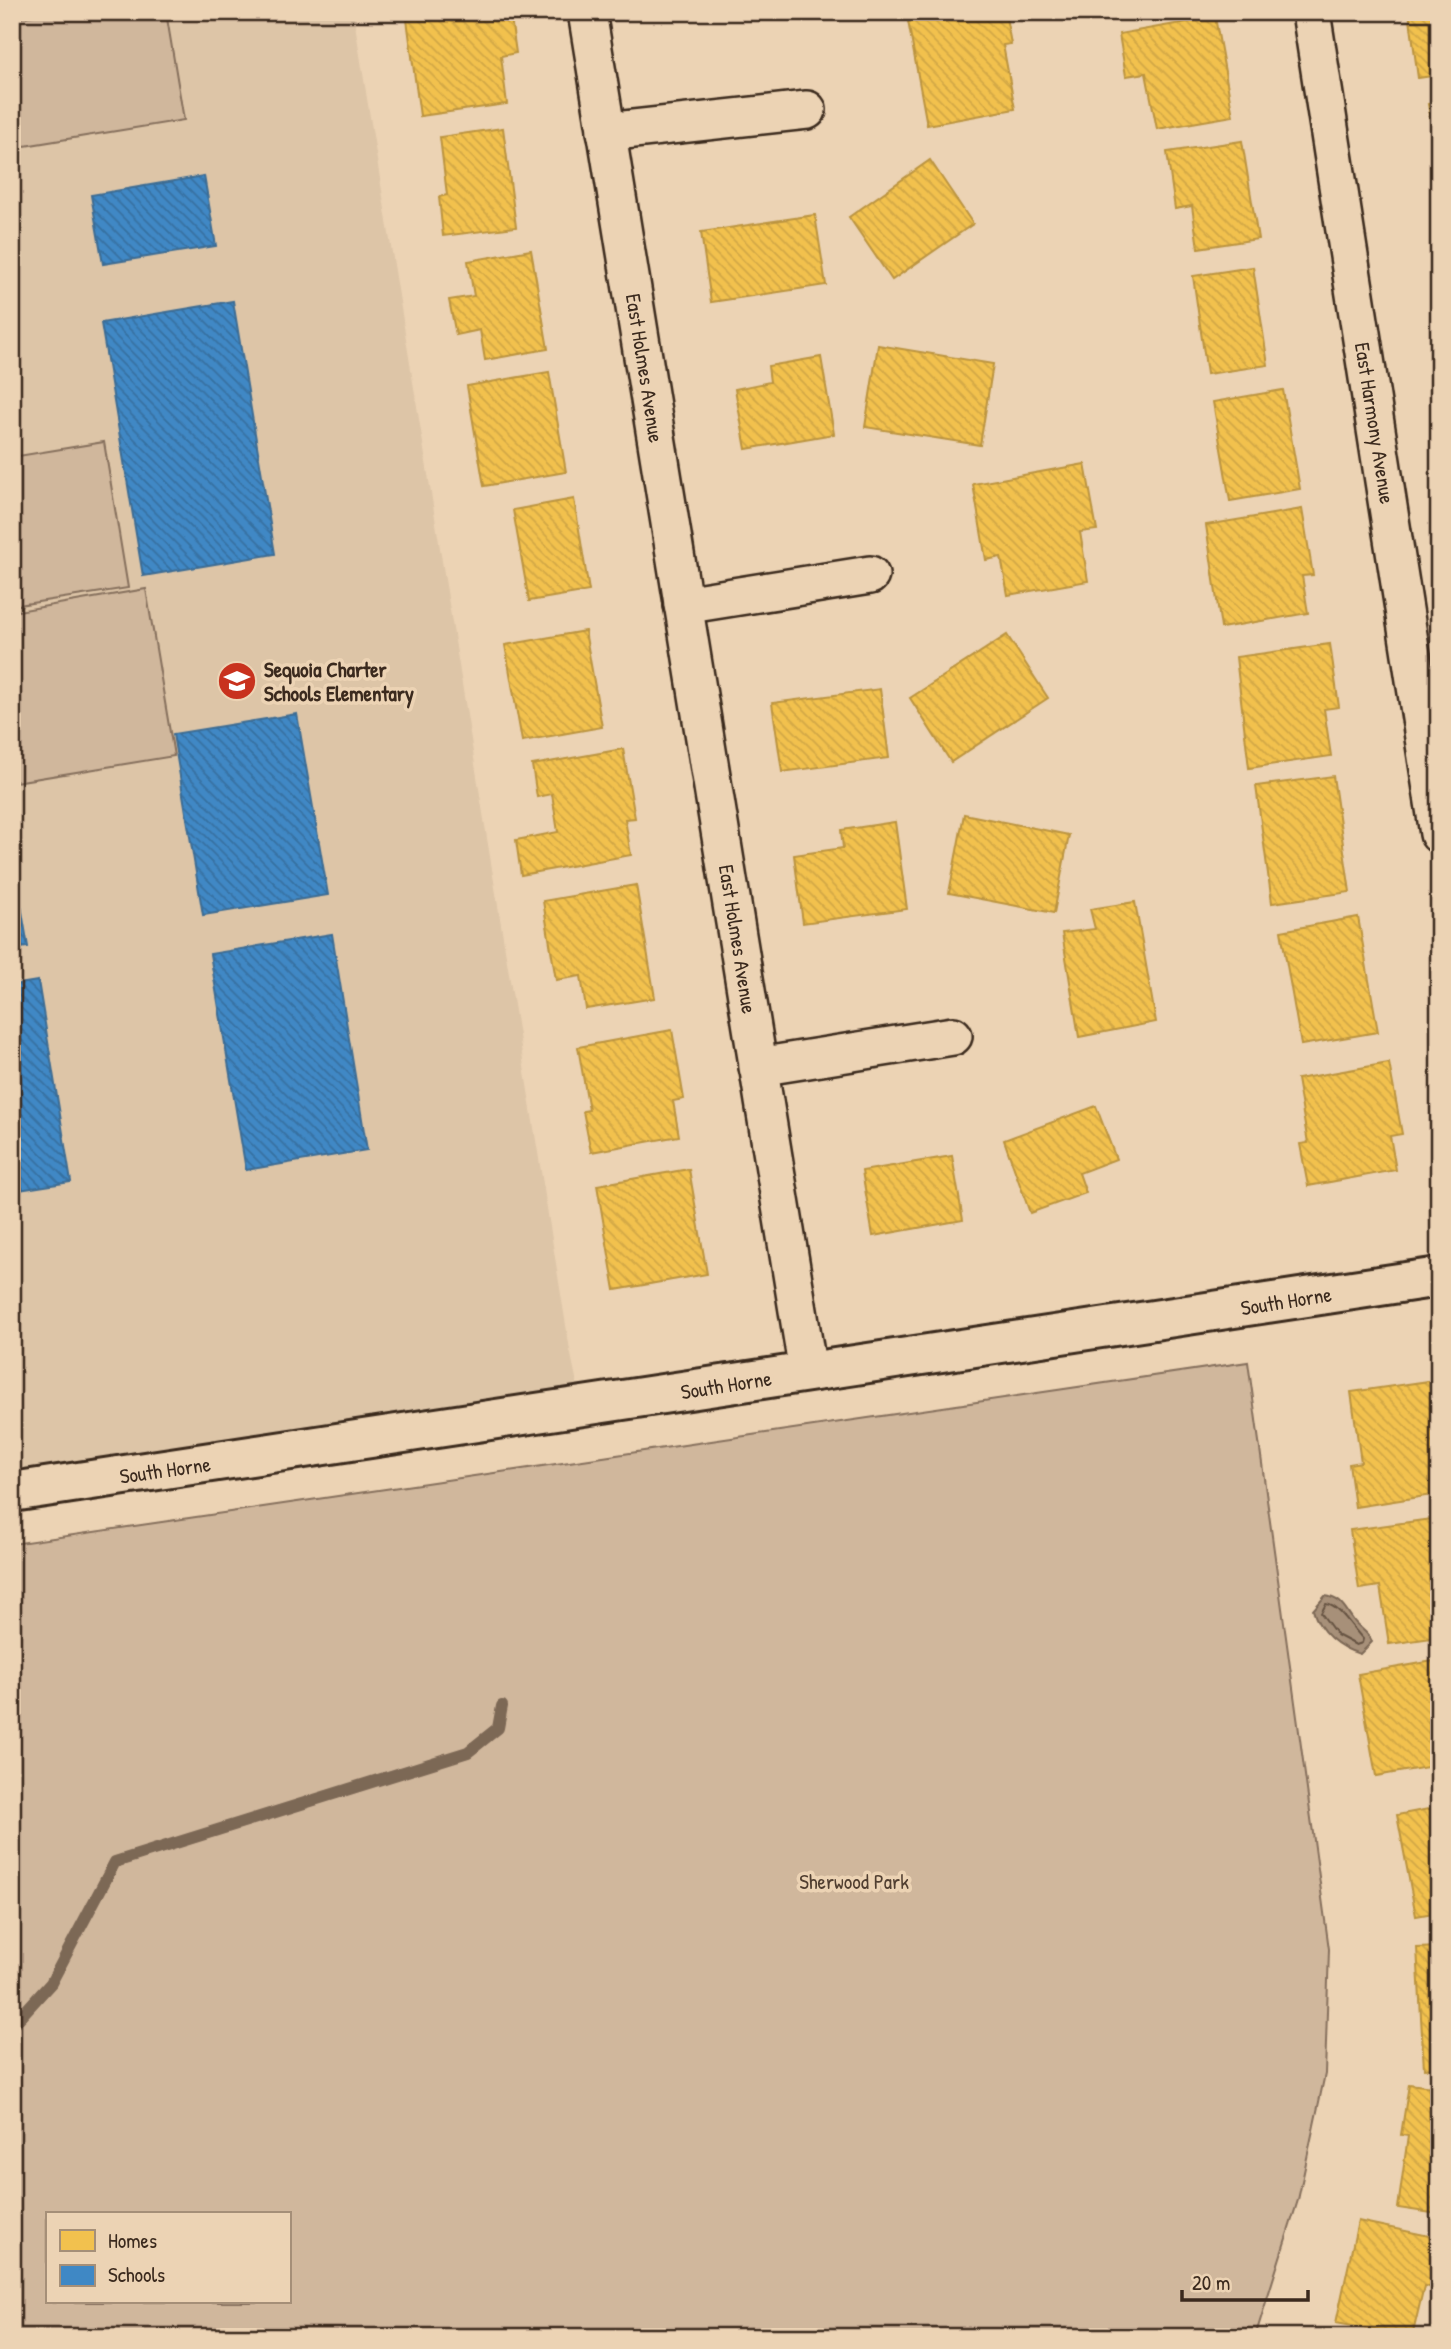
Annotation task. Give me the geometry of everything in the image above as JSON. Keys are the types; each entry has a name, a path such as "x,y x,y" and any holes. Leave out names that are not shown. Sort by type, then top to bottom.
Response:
{"street":[{"name":"East Holmes Avenue","path":"587,12 808,1372"},
{"name":"East Harmony Avenue","path":"1311,12 1439,834"},
{"path":"606,132 807,110"},
{"path":"683,605 870,575"},
{"path":"758,1067 953,1036"},
{"name":"South Horne","path":"12,1492 1439,1277"}],"shaded area":[{"name":"Sequoia Charter Schools Elementary","path":"12,12 353,12 570,1350 582,1407 12,1492"}],"green space":[{"path":"51,12 166,12 184,120 12,148 12,19"},
{"path":"104,442 128,588 12,606 12,457"},
{"path":"146,589 174,756 15,782 12,765 12,612"},
{"name":"Sherwood Park","path":"1248,1362 1329,1949 1325,2074 1298,2200 1255,2337 12,2337 12,1544"}],"water":[{"path":"1325,1596 1339,1602 1371,1639 1372,1642 1360,1654 1337,1643 1320,1625 1313,1610"}],"building: Homes":[{"path":"406,12 495,12 496,19 511,18 516,53 501,56 507,104 420,116"},
{"path":"956,12 1005,12 1011,44 1003,45 1015,109 927,125 908,21"},
{"path":"1409,12 1439,12 1439,75 1418,78"},
{"path":"1215,17 1233,116 1157,129 1146,73 1126,76 1119,34"},
{"path":"1439,102 1439,163 1428,104"},
{"path":"503,128 516,227 443,236 439,197 447,195 440,137"},
{"path":"1242,141 1258,239 1198,248 1192,206 1175,209 1167,152"},
{"path":"930,160 973,224 892,280 849,217"},
{"path":"815,215 826,285 711,302 701,232"},
{"path":"531,250 548,349 485,360 480,330 456,335 449,300 474,296 468,261"},
{"path":"1253,267 1268,365 1207,374 1193,276"},
{"path":"878,345 993,364 980,445 865,427"},
{"path":"821,357 834,434 746,449 735,389 770,382 768,366"},
{"path":"549,372 566,472 484,486 467,386"},
{"path":"1283,390 1300,489 1230,501 1213,402"},
{"path":"1085,464 1097,530 1080,532 1088,581 1008,595 1001,557 986,560 973,484"},
{"path":"574,499 589,591 529,601 513,510"},
{"path":"1302,509 1313,575 1302,576 1308,613 1221,628 1206,525"},
{"path":"585,631 602,727 522,741 505,645"},
{"path":"1007,635 1048,698 951,762 910,698"},
{"path":"1330,644 1339,707 1324,709 1331,756 1249,768 1236,657"},
{"path":"880,689 889,758 782,772 772,703"},
{"path":"623,749 635,818 625,819 631,855 521,875 516,840 558,832 552,794 537,797 532,765"},
{"path":"1333,776 1350,892 1272,903 1256,786"},
{"path":"964,814 1069,835 1054,913 949,893"},
{"path":"895,822 907,909 803,923 794,855 843,848 841,830"},
{"path":"636,885 655,998 586,1009 581,976 556,980 543,901"},
{"path":"1135,902 1156,1022 1079,1037 1062,933 1095,929 1090,909"},
{"path":"1358,917 1378,1032 1301,1045 1281,931"},
{"path":"672,1030 684,1099 673,1101 679,1136 591,1152 583,1111 589,1110 578,1047"},
{"path":"1389,1063 1402,1134 1390,1136 1396,1170 1308,1186 1300,1144 1308,1143 1297,1079"},
{"path":"1096,1106 1116,1159 1079,1173 1086,1193 1030,1213 1004,1140"},
{"path":"952,1156 963,1220 873,1236 862,1171"},
{"path":"689,1169 707,1274 615,1290 597,1185"},
{"path":"1429,1381 1439,1451 1439,1494 1355,1507 1349,1464 1361,1462 1351,1392"},
{"path":"1439,1518 1439,1637 1389,1644 1380,1586 1359,1589 1350,1530"},
{"path":"1439,1660 1439,1765 1376,1776 1358,1674"},
{"path":"1439,1807 1439,1912 1416,1916 1397,1815"},
{"path":"1439,1947 1439,2068 1424,2069 1417,1948"},
{"path":"1409,2084 1439,2088 1439,2214 1398,2208 1408,2136 1401,2135"},
{"path":"1358,2221 1439,2238 1439,2289 1424,2286 1412,2337 1336,2323"}],"building: Schools":[{"path":"204,176 216,246 103,264 91,195"},
{"path":"233,301 275,554 143,576 101,323"},
{"path":"297,714 328,895 203,915 173,734"},
{"path":"12,853 28,947 12,949"},
{"path":"332,934 367,1150 246,1170 210,954"},
{"path":"38,981 71,1182 12,1191 12,985"}],"waterway":[{"path":"12,2026 51,1983 115,1862 468,1752 498,1728 502,1706"}],"place":[{"name":"Sequoia Charter Schools Elementary","path":"237,681"}]}
